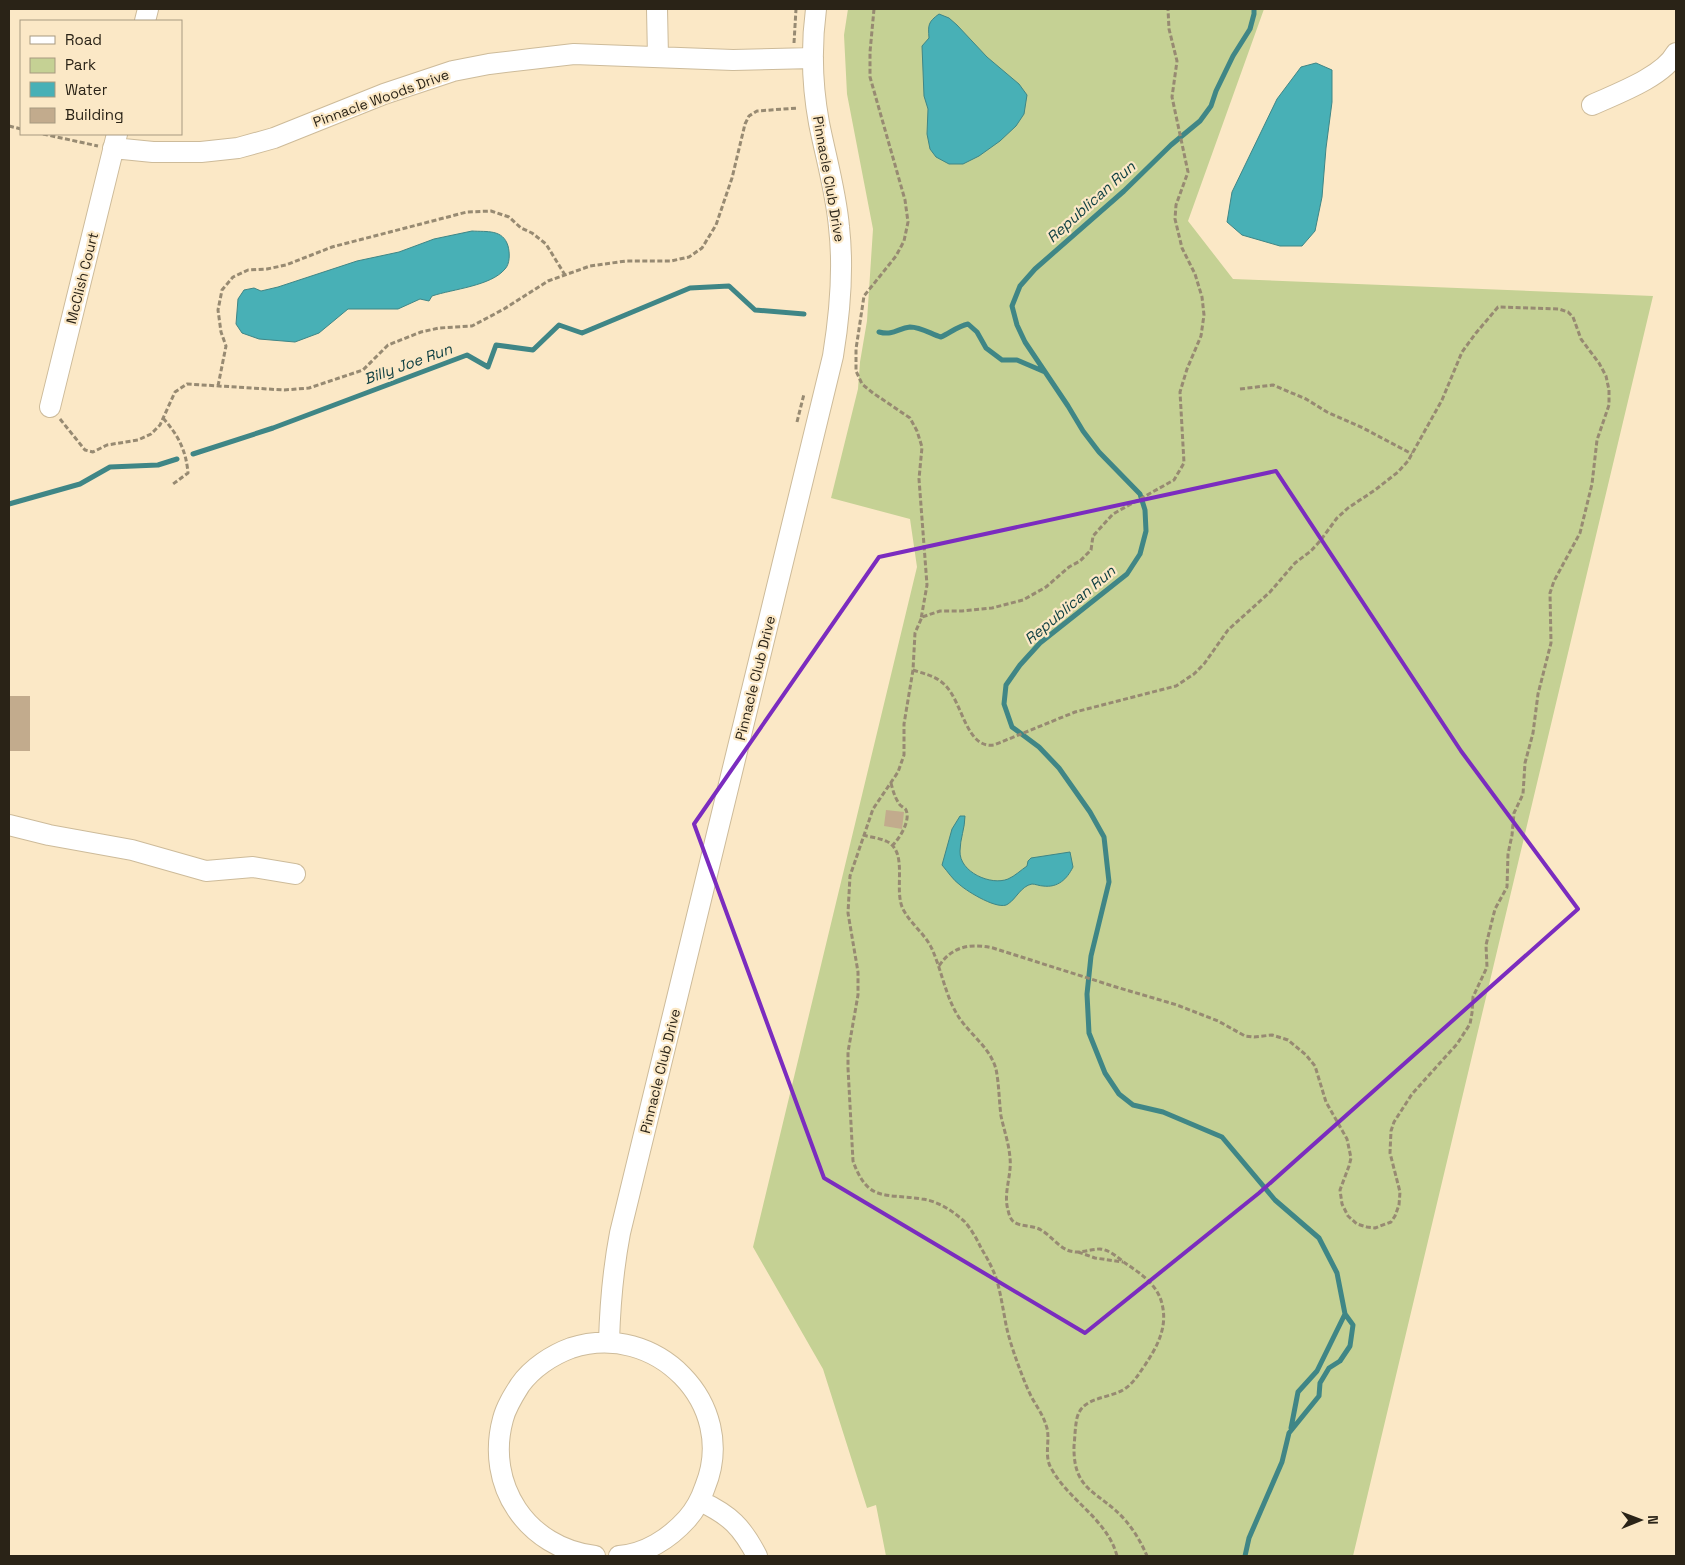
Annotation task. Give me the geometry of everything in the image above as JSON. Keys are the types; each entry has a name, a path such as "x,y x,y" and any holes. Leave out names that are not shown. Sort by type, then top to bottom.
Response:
{"street":[{"path":"657,9 658,57"},
{"name":"Pinnacle Club Drive","path":"609,1342 612,1284 620,1233 833,356 838,324 842,293 840,227 819,122 803,58 816,9"},
{"path":"1592,105 1650,78 1673,59 1676,53"},
{"name":"Pinnacle Woods Drive","path":"115,141 153,152 201,152 238,148 274,138 384,94 453,72 489,64 574,54 733,60 803,58"},
{"name":"McClish Court","path":"50,407 115,141"},
{"path":"9,825 49,835 132,850 206,871 253,867 295,874"},
{"path":"595,1556 561,1552 533,1529 521,1516 503,1482 499,1462 499,1441 503,1418 512,1398 522,1382 532,1372 547,1360 563,1351 580,1346 609,1342 627,1344 659,1356 679,1372 696,1392 704,1408 710,1426 713,1447 710,1473 700,1501 691,1514 676,1531 658,1544 640,1552 619,1556"},
{"path":"700,1501 718,1510 734,1522 747,1537 757,1556"}],"path":[{"path":"796,9 793,32 803,58"},
{"path":"874,9 870,77 906,200 908,222 904,241 896,256 864,296 856,349 856,371 862,384 910,418 917,431 922,447 919,479 927,585 922,617 915,633 913,670 904,724 904,755 902,765 872,809 850,876 848,913 858,972 858,995 848,1052 853,1160 858,1174 873,1191 882,1195 924,1199 937,1204 956,1214 978,1241 995,1276 1015,1356 1032,1397 1046,1423 1048,1439 1047,1457 1050,1465 1060,1482 1103,1529 1117,1556"},
{"path":"922,617 940,611 962,611 1007,604 1023,600 1046,588 1091,550 1093,536 1118,509 1174,480 1184,463 1180,392 1201,336 1204,315 1202,297 1195,274 1182,248 1175,219 1176,205 1188,172 1172,97 1177,62 1169,29 1168,9"},
{"path":"797,100 799,116"},
{"path":"50,407 85,450 93,452 107,445 138,440 151,434 160,425 175,392 187,384 284,390 309,388 363,370 388,345 421,332 439,328 472,326 548,282 590,266 626,261 672,261 689,256 702,248 716,225 732,178 745,124 750,116 757,111 798,108"},
{"path":"53,135 115,141"},
{"path":"218,386 226,346 221,332 218,310 222,290 233,277 248,270 268,269 286,265 332,247 467,212 491,211 509,217 521,228 532,233 546,244 565,275"},
{"path":"913,670 930,675 944,684 972,736 978,742 988,746 1003,742 1072,714 1163,691 1185,682 1204,664 1228,630 1270,592 1295,563 1320,541 1336,518 1398,472 1408,461 1442,400 1462,352 1498,307 1559,309 1568,312 1573,317 1581,339 1606,376 1609,390 1609,405 1596,440 1592,484 1580,533 1554,581 1550,593 1551,642 1538,694 1533,733 1525,763 1523,794 1514,813 1508,854 1507,887 1495,909 1486,945 1488,967 1473,997 1470,1024 1457,1044 1412,1094 1394,1122 1391,1132 1390,1153 1400,1192 1399,1205 1395,1216 1390,1222 1375,1228 1357,1224 1348,1216 1342,1204 1340,1190 1351,1158 1347,1139 1326,1102 1315,1066 1306,1055 1288,1040 1272,1035 1245,1036 1218,1021 1177,1005 1116,988 993,948 966,946 948,954 939,966"},
{"path":"1240,389 1273,385 1306,399 1327,412 1363,428 1412,454"},
{"path":"797,422 806,388"},
{"path":"163,418 176,433 186,459 188,473 173,484"},
{"path":"891,782 893,794 906,810 902,833 892,846"},
{"path":"863,835 883,840 892,846 897,854 899,862 900,904 928,941 959,1018 988,1052 995,1066 1010,1157 1007,1206 1011,1218 1016,1223 1039,1229 1067,1250 1086,1256 1124,1262"},
{"path":"1077,1252 1101,1249 1108,1251 1137,1270 1148,1281 1159,1296 1162,1304 1163,1328 1154,1351 1134,1382 1115,1394 1087,1402 1080,1409 1075,1432 1074,1462 1079,1477 1084,1484 1125,1520 1138,1537 1147,1556"}],"highlighted area":[{"path":"1276,471 1461,751 1578,909 1259,1193 1085,1333 824,1178 694,824 879,557"}],"green space":[{"path":"848,9 1264,9 1188,221 1233,279 1653,296 1353,1556 886,1556 876,1505 867,1508 823,1369 753,1247 917,567 910,519 831,498 858,389 860,362 867,321 873,229 847,94 844,35"}],"water":[{"path":"939,14 949,18 957,25 987,57 1019,84 1027,95 1024,114 1016,126 1000,141 979,156 963,164 949,164 936,157 930,149 927,134 928,109 924,96 922,46 929,38 931,22"},
{"path":"1316,63 1332,70 1332,102 1322,197 1315,231 1302,246 1280,246 1242,235 1227,222 1232,192 1277,99 1301,67"},
{"path":"472,231 494,232 506,241 509,249 507,267 499,275 481,283 432,296 429,301 420,299 398,309 348,309 319,333 295,342 259,339 242,333 236,324 238,299 244,290 254,288 261,291 278,287 357,261 399,252 434,239"},
{"path":"960,816 965,816 960,847 961,859 970,871 977,876 993,881 1001,881 1016,875 1027,866 1031,858 1070,852 1073,867 1065,879 1058,884 1053,886 1028,885 1008,904 998,905 984,900 957,883 942,865 952,829"}],"building":[{"path":"9,696 30,696 30,751 9,751"},
{"path":"886,810 904,812 902,829 884,826"}],"waterway":[{"name":"Republican Run","path":"1245,1556 1249,1538 1282,1462 1289,1433 1319,1396 1320,1383 1329,1368 1340,1361 1350,1346 1353,1325 1345,1314 1337,1273 1319,1238 1275,1200 1222,1137 1163,1112 1133,1105 1119,1094 1105,1073 1089,1033 1087,994 1091,956 1109,882 1104,837 1090,812 1059,768 1039,747 1012,727 1004,704 1006,685 1020,665 1040,643 1127,574 1140,554 1146,531 1145,510 1140,494 1099,452 1083,431 1025,342 1017,325 1012,306 1020,286 1035,269 1200,121 1211,106 1233,56 1250,29 1254,9"},
{"name":"Billy Joe Run","path":"193,454 273,428 467,355 488,367 496,345 533,350 559,325 582,333 690,288 729,286 755,310 804,314"},
{"name":"Billy Joe Run","path":"879,332 888,333 914,327 941,337 968,324 977,332 986,348 1002,360 1017,360 1045,372"},
{"name":"Billy Joe Run","path":"9,504 80,484 110,467 158,465 177,459"},
{"name":"Republican Run","path":"1291,1428 1298,1392 1317,1371 1345,1314"}]}
